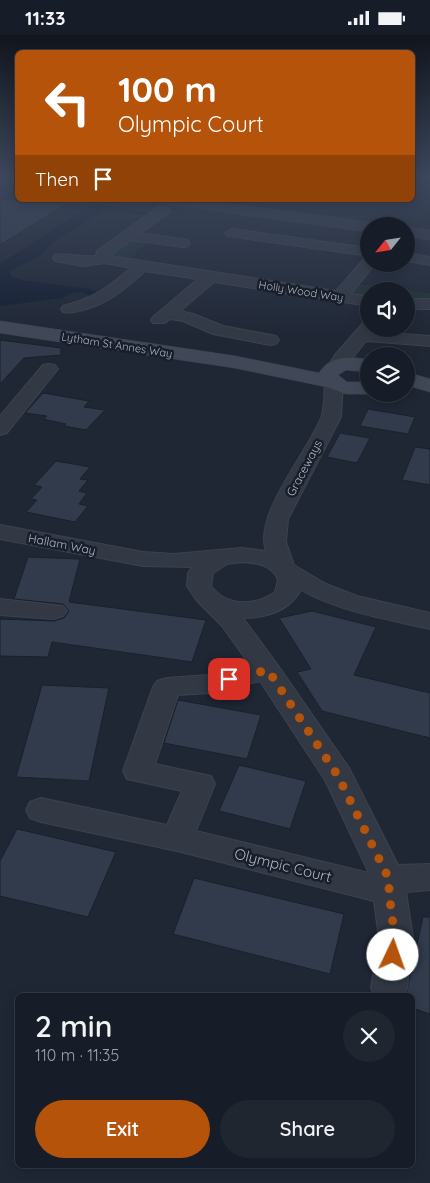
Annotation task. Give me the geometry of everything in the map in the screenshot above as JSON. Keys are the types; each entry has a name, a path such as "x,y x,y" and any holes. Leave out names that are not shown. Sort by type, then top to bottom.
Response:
{"main road":[{"name":"Lytham St Annes Way","path":"0,327 305,375 335,374"},
{"path":"360,364 355,363 335,374 350,388 360,388"},
{"path":"415,381 430,386"},
{"path":"415,390 430,392"}],"street":[{"path":"104,259 102,254 135,230"},
{"path":"270,242 290,230"},
{"path":"232,233 270,242 360,251"},
{"path":"415,233 430,235"},
{"path":"128,235 183,243"},
{"name":"Holly Wood Way","path":"60,258 89,262 104,259 210,277 238,275 360,300"},
{"path":"415,258 430,261"},
{"path":"69,309 92,303 110,293 142,266"},
{"path":"340,297 360,273"},
{"path":"210,277 163,316 188,317 219,330 270,340"},
{"path":"415,304 430,304"},
{"path":"335,374 341,359 361,337"},
{"path":"392,337 430,341"},
{"path":"0,429 49,369"},
{"name":"Graceways","path":"284,569 274,542 277,519 331,417 334,405 335,374"},
{"name":"Graceways","path":"331,417 347,400 360,393"},
{"name":"Graceways","path":"226,557 249,543 277,519"},
{"name":"Hallam Way","path":"3,539 123,556 174,561 226,557"},
{"name":"Hallam Way","path":"123,556 168,571 208,598"},
{"path":"363,606 321,591 284,569 276,562 260,557 226,557 213,561 200,573 198,586 238,627 338,776 389,885 396,938 389,988"},
{"path":"268,670 258,645 257,631 272,604 289,591 289,577 284,569"},
{"path":"208,598 240,610 311,600 363,606 430,621"},
{"path":"0,607 54,611"},
{"path":"177,839 200,784 138,771 167,687 209,684 268,670"},
{"name":"Olympic Court","path":"41,810 389,885 430,877"}],"shaded area":[{"path":"135,240 146,245 137,250 134,256 125,258 113,255 113,252 130,241"},
{"path":"360,285 360,296 355,295 353,292"},
{"path":"415,291 430,293 430,303 415,302"}],"water":[{"path":"53,230 73,230 59,238 38,257 9,271 12,277 22,280 91,289 98,293 82,300 79,299 89,295 76,292 63,298 0,306 0,264"}],"building":[{"path":"0,230 25,230 0,245"},
{"path":"0,340 61,348 61,355 24,358 0,384"},
{"path":"43,393 89,401 84,407 105,410 86,430 64,426 66,424 43,419 47,416 25,413"},
{"path":"368,409 415,417 408,434 360,426"},
{"path":"340,433 370,438 357,463 327,457"},
{"path":"415,447 430,449 430,485 402,480"},
{"path":"56,461 90,467 80,479 88,480 79,491 87,493 79,504 88,506 75,522 26,512 37,500 31,499 42,487 34,485"},
{"path":"28,557 80,559 69,602 206,620 192,662 52,642 48,657 0,656 0,619 54,621 64,618 69,611 63,604 14,599"},
{"path":"312,611 376,627 354,675 430,693 430,738 322,711 297,672 311,669 279,618"},
{"path":"42,685 109,688 89,781 16,777"},
{"path":"178,700 261,715 247,759 164,743"},
{"path":"239,765 306,781 290,829 219,811"},
{"path":"17,829 116,852 88,917 0,896 0,861"},
{"path":"194,878 344,914 330,974 173,934"},
{"path":"423,917 430,917 430,1014 415,1009 415,993 406,993"}],"route":[{"path":"229,679 268,670 338,776 389,879 396,938 393,955"}]}
